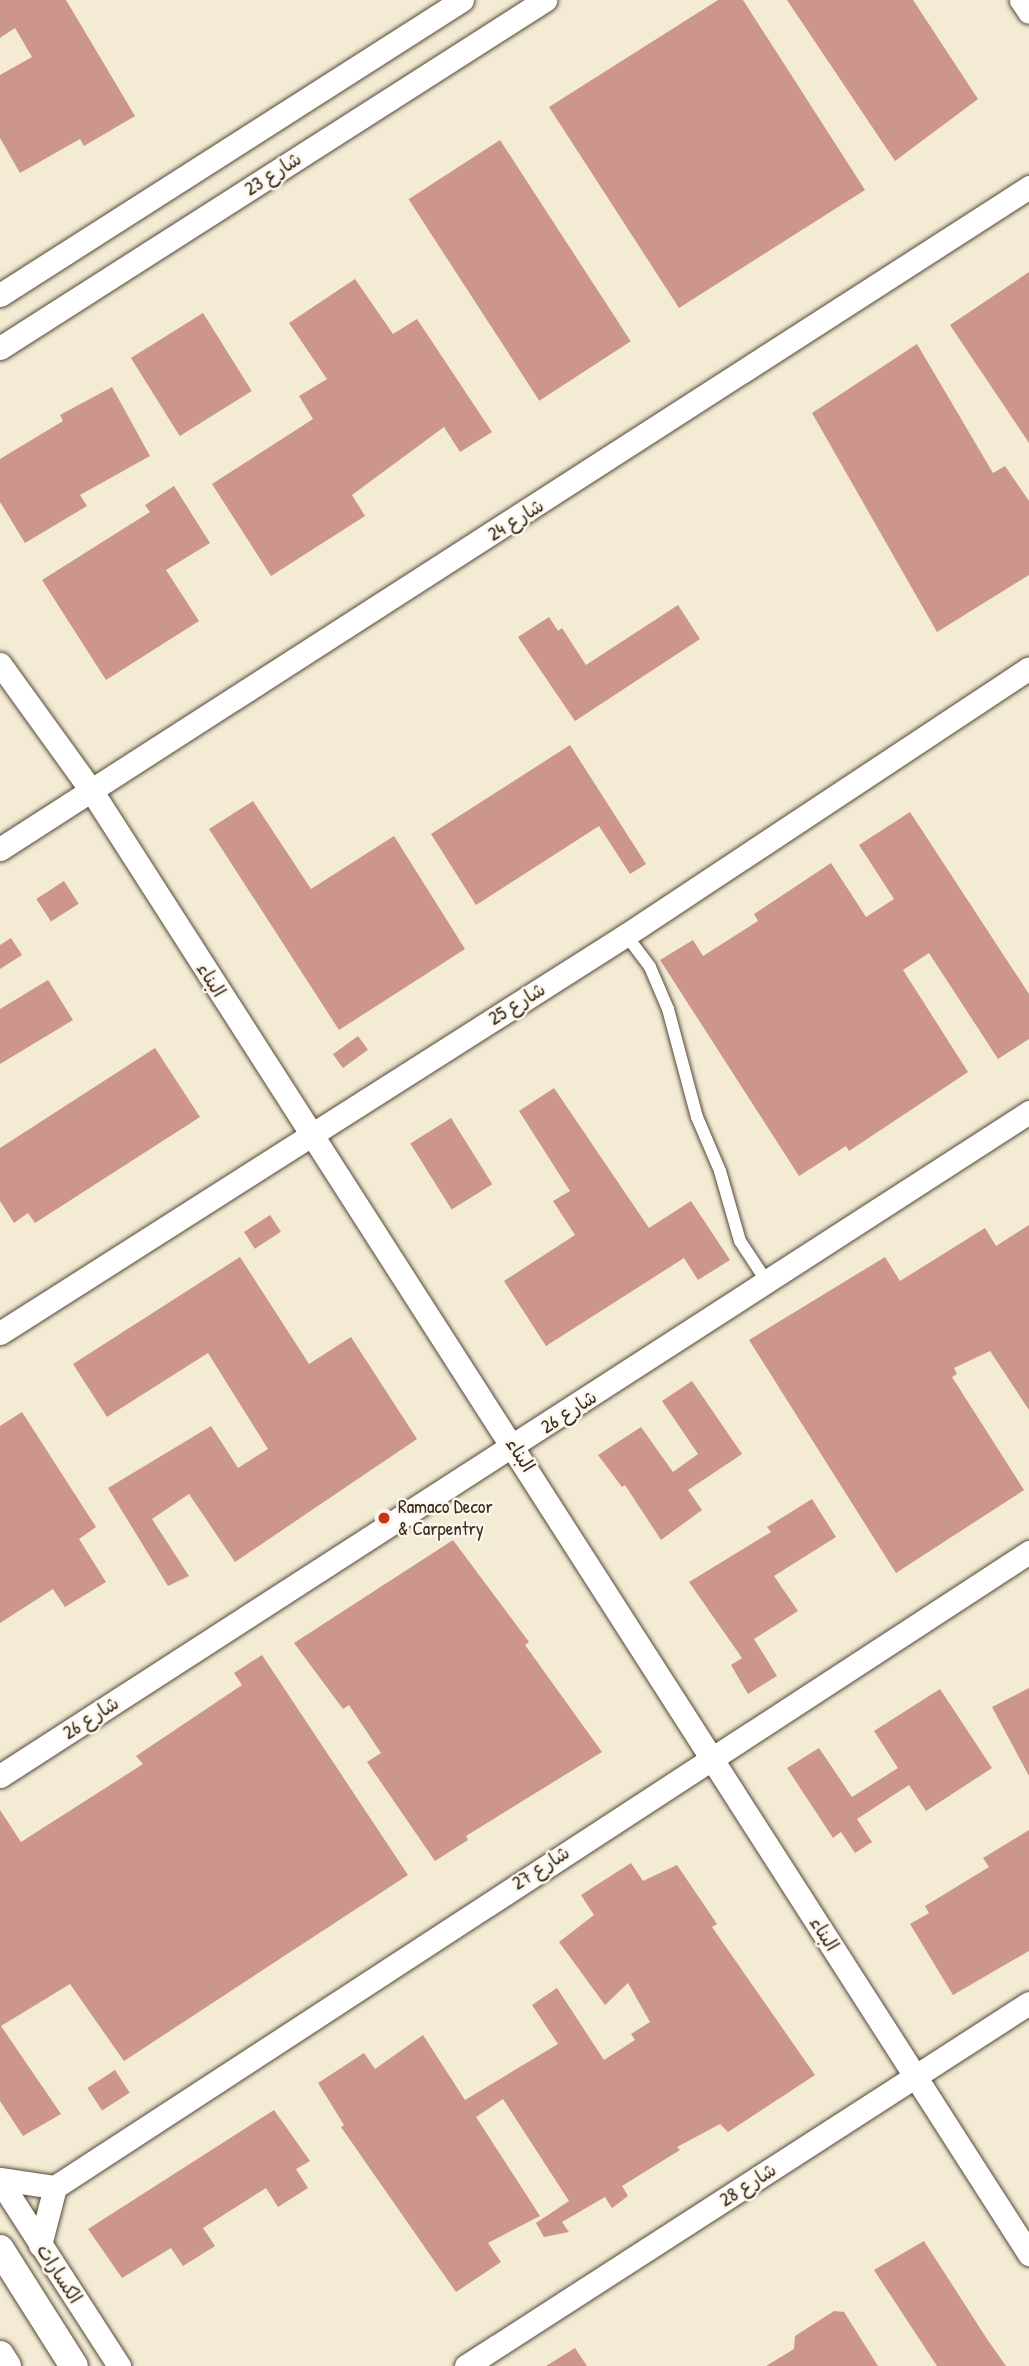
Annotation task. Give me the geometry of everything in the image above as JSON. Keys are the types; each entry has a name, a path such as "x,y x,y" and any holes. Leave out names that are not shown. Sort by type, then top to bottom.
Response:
{"street":[{"path":"0,295 462,0"},
{"name":"شارع 23","path":"0,348 545,0"},
{"path":"1021,0 1029,12"},
{"name":"شارع 24","path":"0,849 1029,187"},
{"name":"البناء","path":"0,664 91,790 309,1135 516,1447 1029,2254"},
{"name":"شارع 25","path":"0,1333 626,935 1029,668"},
{"name":"شارع 26","path":"0,1776 516,1447 1029,1112"},
{"name":"شارع 27","path":"55,2188 711,1756 1029,1552"},
{"name":"شارع 28","path":"466,2366 1029,2003"},
{"path":"0,2180 55,2188 40,2245"},
{"name":"الكسارات","path":"0,2180 119,2366"},
{"path":"0,2249 74,2366"},
{"path":"0,2355 7,2366"}],"lane":[{"path":"626,935 650,967 668,1009 697,1116 720,1171 740,1241 767,1282"}],"building":[{"path":"0,0 66,0 135,116 84,146 80,139 20,173 0,138 0,75 32,57 15,28 0,38"},
{"path":"718,0 743,0 865,190 679,308 549,107"},
{"path":"787,0 913,0 978,99 895,161"},
{"path":"500,140 631,341 539,401 409,199"},
{"path":"1029,272 1029,443 950,325"},
{"path":"355,279 393,334 417,319 492,432 460,452 444,427 352,495 365,516 271,576 212,484 313,419 299,396 327,379 289,323"},
{"path":"203,313 252,391 180,436 131,358"},
{"path":"917,344 993,473 1005,466 1029,501 1029,575 937,632 812,413"},
{"path":"112,387 150,456 80,495 87,506 25,543 0,502 0,459 63,421 60,415"},
{"path":"174,486 210,543 166,570 199,621 106,680 42,580 150,512 145,505"},
{"path":"678,605 700,639 575,721 518,637 549,617 558,631 562,628 586,665"},
{"path":"570,745 646,864 630,874 599,826 476,905 431,834"},
{"path":"253,801 311,889 394,836 465,949 339,1030 209,829"},
{"path":"910,812 1029,994 1029,1039 998,1059 929,953 903,970 968,1072 849,1151 846,1146 799,1176 660,960 693,940 703,956 758,921 754,914 831,863 866,917 894,899 859,845"},
{"path":"64,881 79,904 51,922 36,899"},
{"path":"11,938 22,955 0,969 0,945"},
{"path":"48,980 73,1020 0,1064 0,1009"},
{"path":"358,1036 368,1050 343,1068 333,1054"},
{"path":"155,1048 200,1117 35,1223 28,1213 14,1223 0,1201 0,1148"},
{"path":"554,1088 649,1228 691,1201 730,1260 698,1280 684,1258 546,1346 504,1281 575,1235 553,1201 570,1191 519,1111"},
{"path":"451,1118 492,1184 452,1210 410,1143"},
{"path":"270,1215 281,1232 255,1249 244,1232"},
{"path":"1029,1225 1029,1410 990,1351 954,1368 957,1374 952,1377 1024,1490 896,1573 749,1340 885,1257 900,1281 985,1228 996,1246"},
{"path":"240,1257 309,1364 351,1337 417,1439 235,1562 189,1494 152,1519 189,1576 168,1586 108,1488 211,1426 238,1468 268,1449 208,1353 107,1417 73,1364"},
{"path":"692,1381 742,1454 688,1490 702,1510 661,1540 625,1485 622,1487 598,1455 641,1427 673,1472 698,1454 662,1401"},
{"path":"22,1412 96,1527 79,1539 106,1582 65,1607 53,1589 0,1623 0,1426"},
{"path":"812,1499 836,1537 774,1576 798,1611 754,1639 777,1676 748,1694 731,1665 742,1658 689,1582 771,1532 767,1527"},
{"path":"453,1540 529,1642 525,1645 602,1752 466,1836 468,1840 435,1861 367,1762 381,1753 349,1705 343,1709 294,1643"},
{"path":"262,1655 408,1875 124,2061 70,1984 1,2026 61,2114 23,2136 0,2101 0,1810 21,1842 143,1764 136,1756 242,1685 234,1673"},
{"path":"1029,1688 1029,1776 992,1707"},
{"path":"940,1689 992,1768 926,1811 909,1785 857,1819 872,1842 855,1853 841,1832 833,1838 787,1768 819,1748 852,1797 898,1768 874,1731"},
{"path":"1029,1830 1029,1951 953,1995 910,1924 929,1913 925,1906 989,1867 983,1858"},
{"path":"631,1863 643,1881 677,1865 717,1924 712,1927 815,2075 728,2132 720,2124 677,2147 680,2150 622,2186 628,2196 612,2208 605,2197 562,2222 569,2232 544,2237 536,2223 569,2201 503,2099 476,2117 540,2216 488,2243 501,2262 456,2292 341,2127 344,2125 318,2083 364,2053 375,2069 423,2035 465,2100 558,2044 532,2005 557,1988 604,2060 635,2040 631,2034 650,2022 628,1983 605,2005 559,1942 594,1915 581,1895"},
{"path":"115,2070 130,2093 102,2111 87,2088"},
{"path":"274,2110 310,2161 296,2169 308,2188 278,2207 266,2188 203,2228 215,2246 183,2266 171,2248 122,2278 88,2229"},
{"path":"924,2241 1006,2366 937,2366 874,2270"},
{"path":"834,2311 844,2312 878,2366 766,2366 794,2349 795,2336"},
{"path":"575,2348 587,2366 546,2366"}],"place":[{"name":"Ramaco Decor & Carpentry","path":"384,1518"}]}
